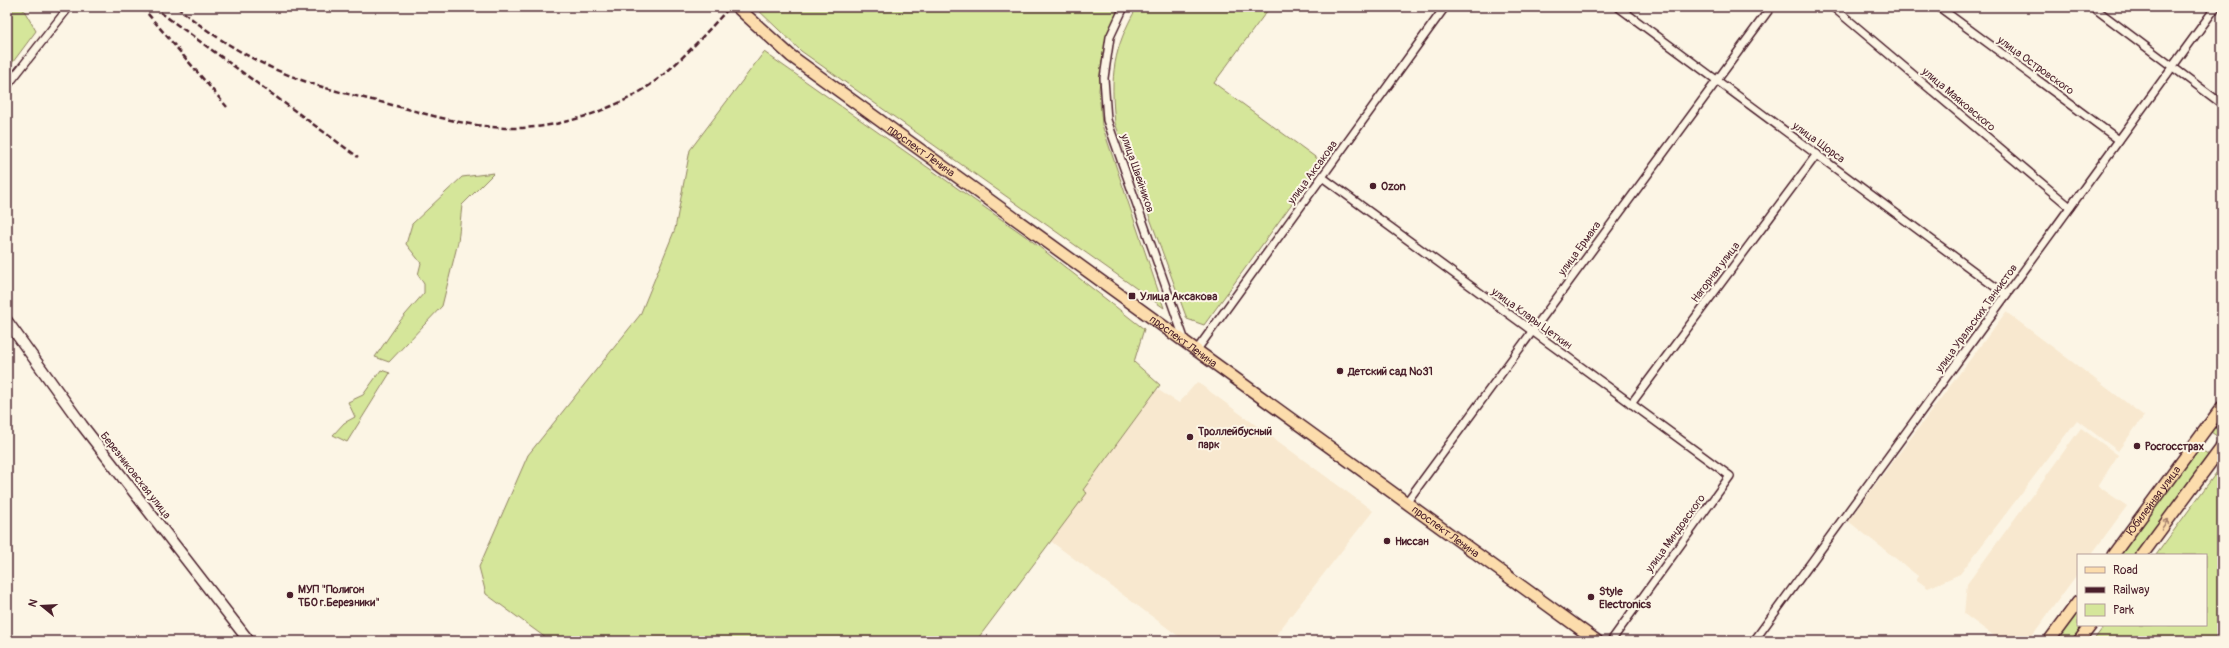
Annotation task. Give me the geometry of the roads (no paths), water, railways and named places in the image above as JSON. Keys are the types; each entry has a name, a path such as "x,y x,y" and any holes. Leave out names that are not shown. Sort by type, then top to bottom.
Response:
{"main road":[{"name":"проспект Ленина","path":"737,7 791,56 1597,641"},
{"name":"Юбилейная улица","path":"2114,554 2222,407"},
{"path":"2143,554 2222,447"},
{"path":"2049,641 2077,603"},
{"path":"2079,641 2090,626"}],"street":[{"path":"7,86 69,7"},
{"name":"улица Швейников","path":"1124,7 1110,37 1104,78 1107,120 1186,343"},
{"name":"улица Аксакова","path":"1196,350 1445,7"},
{"name":"улица Щорса","path":"1618,7 2006,295"},
{"name":"улица Ермака","path":"1406,503 1771,7"},
{"name":"улица Маяковского","path":"1833,7 2070,207"},
{"name":"улица Островского","path":"1939,7 2119,140"},
{"path":"2093,7 2222,104"},
{"name":"улица Уральских Танкистов","path":"1754,641 2216,7"},
{"name":"Нагорная улица","path":"1631,404 1817,154"},
{"name":"улица Клары Цеткин","path":"1322,177 1730,476"},
{"name":"Березниковская улица","path":"7,321 82,425 249,641"},
{"name":"улица Миндовского","path":"1611,641 1730,476"}],"railway":[{"path":"142,7 227,107"},
{"path":"153,7 358,157"},
{"path":"177,7 204,28 246,55 276,70 304,81 344,93 452,120 480,126 509,128 535,127 562,123 600,111 630,98 662,76 690,50 730,7"}],"place":[{"name":"Ozon","path":"1373,186"},
{"name":"Улица Аксакова","path":"1132,296"},
{"name":"Детский сад №31","path":"1340,371"},
{"name":"Троллейбусный парк","path":"1190,437"},
{"name":"Росгосстрах","path":"2137,446"},
{"name":"Ниссан","path":"1387,541"},
{"name":"МУП \"Полигон ТБО г.Березники\"","path":"290,595"},
{"name":"Style Electronics","path":"1591,597"}]}
